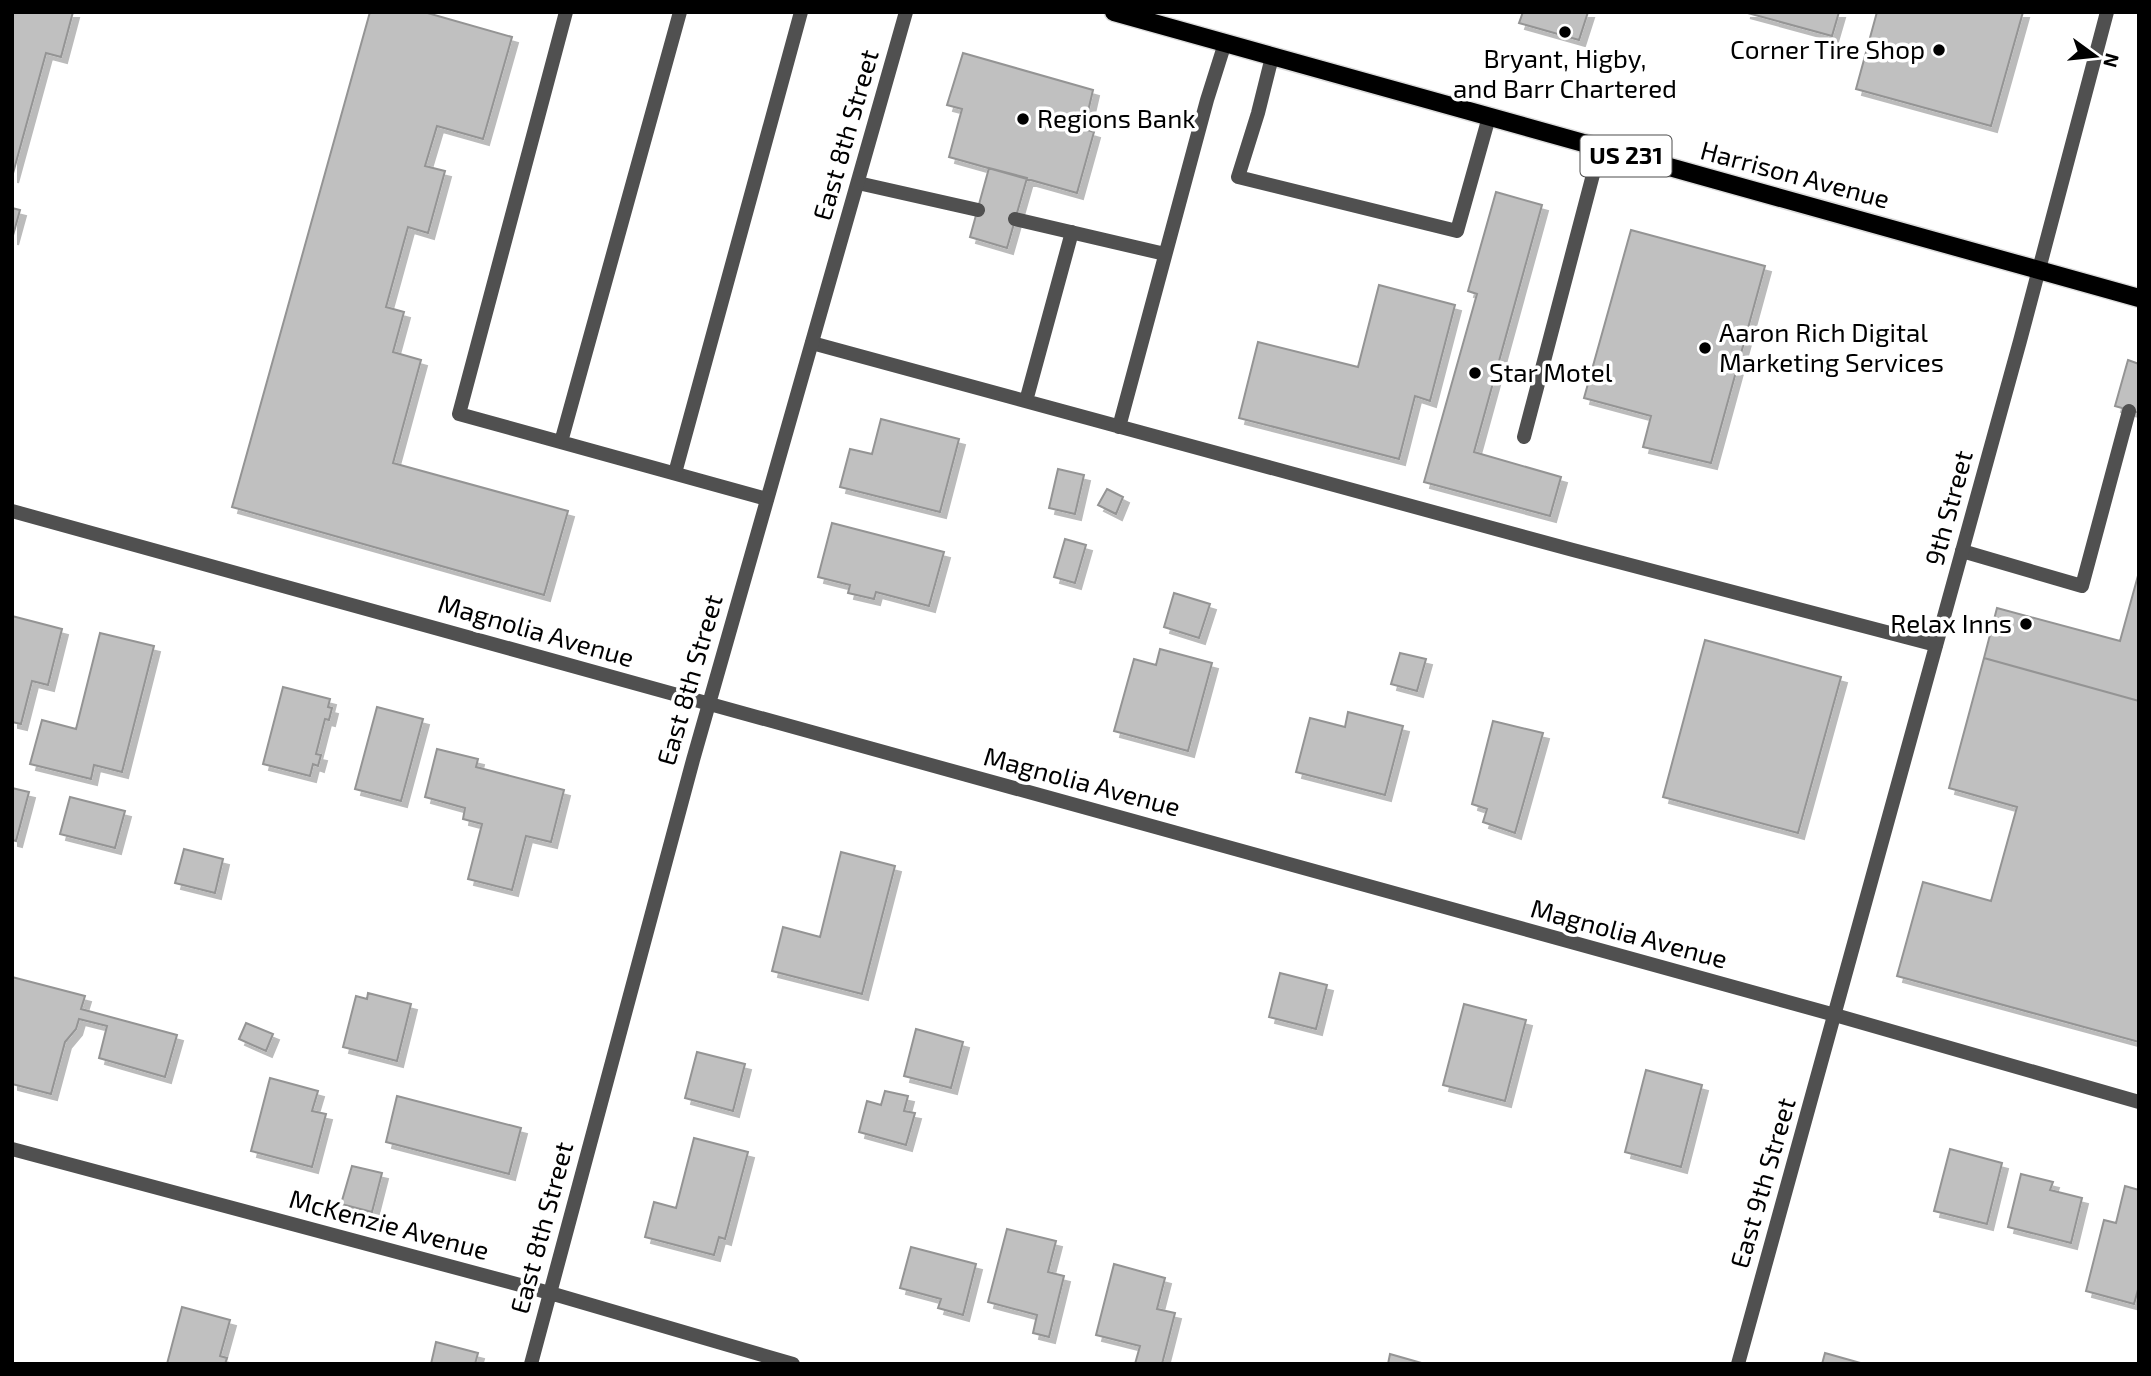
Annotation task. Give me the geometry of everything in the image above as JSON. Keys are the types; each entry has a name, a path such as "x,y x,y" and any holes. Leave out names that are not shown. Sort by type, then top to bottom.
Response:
{"main road":[{"name":"Harrison Avenue","path":"1114,12 2139,298"}],"street":[{"path":"566,12 459,414 767,499"},
{"path":"561,442 680,12"},
{"path":"675,473 801,12"},
{"name":"East 8th Street","path":"531,1364 709,704 906,12"},
{"name":"9th Street","path":"1835,1016 2107,12"},
{"path":"1119,427 1207,100 1225,43"},
{"path":"1272,57 1238,177 1457,231 1489,117"},
{"path":"1524,437 1600,148"},
{"path":"858,183 978,210"},
{"path":"1015,219 1165,254"},
{"path":"1026,401 1072,232"},
{"path":"812,343 1560,547 1936,645"},
{"path":"1962,551 2082,586 2129,411"},
{"name":"Magnolia Avenue","path":"12,511 2139,1102"},
{"name":"East 9th Street","path":"1738,1364 1835,1016"},
{"name":"McKenzie Avenue","path":"12,1149 550,1293 793,1364"}],"building":[{"path":"12,12 73,12 61,57 46,53 12,177"},
{"path":"370,12 424,12 512,37 483,139 437,126 425,166 445,171 428,233 408,227 386,307 404,312 393,352 421,360 393,463 568,511 544,595 232,507"},
{"name":"Bryant, Higby, and Barr Chartered","path":"1523,12 1588,12 1579,40 1519,23"},
{"path":"1744,12 1839,12 1832,36"},
{"name":"Corner Tire Shop","path":"1877,12 2023,12 1991,126 1856,89"},
{"name":"Regions Bank","path":"963,53 1093,90 1084,129 1094,132 1077,193 949,157 962,109 947,105"},
{"path":"989,168 1027,178 1007,248 970,237"},
{"name":"Star Motel","path":"1496,192 1542,205 1474,452 1561,477 1550,516 1424,482 1477,294 1468,291"},
{"path":"12,208 20,210 12,239"},
{"path":"1631,230 1765,266 1711,463 1643,447 1651,416 1584,398"},
{"path":"1379,285 1455,305 1430,401 1415,396 1399,459 1239,418 1258,342 1358,367"},
{"path":"2128,360 2139,364 2139,413 2115,406"},
{"path":"881,419 959,439 940,512 840,487 850,449 872,454"},
{"path":"1058,469 1084,475 1075,514 1049,508"},
{"path":"1107,489 1123,497 1116,514 1098,505"},
{"path":"832,523 944,552 929,606 876,592 874,599 848,593 850,585 818,577"},
{"path":"1065,539 1086,545 1075,583 1054,577"},
{"name":"Relax Inns","path":"2139,572 2139,701 1984,658 1997,608 2120,641"},
{"path":"1174,593 1210,604 1199,638 1164,627"},
{"path":"12,616 62,629 48,685 32,681 21,724 12,722"},
{"path":"100,633 154,646 122,772 94,765 91,779 30,764 42,720 76,729"},
{"path":"1705,640 1841,677 1798,833 1663,797"},
{"path":"1160,649 1212,663 1188,751 1114,731 1134,659 1156,665"},
{"path":"1400,653 1426,659 1417,691 1391,684"},
{"path":"1984,658 2139,701 2139,1042 1897,976 1923,882 1991,901 2017,807 1949,788"},
{"path":"283,687 330,699 328,707 332,708 329,720 325,719 316,754 321,755 318,766 313,764 310,776 263,764"},
{"path":"377,707 423,719 401,801 355,789"},
{"path":"1348,712 1403,726 1385,795 1296,772 1310,718 1345,727"},
{"path":"1493,721 1543,733 1515,833 1483,822 1487,809 1472,804"},
{"path":"437,749 478,759 476,767 564,790 551,842 526,836 512,890 468,879 482,824 463,819 465,808 425,797"},
{"path":"12,788 29,792 16,841 12,840"},
{"path":"70,797 125,811 115,848 60,834"},
{"path":"184,849 223,859 215,893 175,883"},
{"path":"841,852 895,866 862,994 772,971 783,927 820,937"},
{"path":"1280,973 1327,985 1316,1029 1269,1017"},
{"path":"12,977 85,996 81,1009 177,1035 165,1077 99,1058 107,1026 79,1019 76,1029 65,1042 51,1094 12,1084"},
{"path":"368,993 411,1004 397,1061 343,1047 356,996 367,999"},
{"path":"1464,1004 1526,1020 1505,1101 1443,1085"},
{"path":"246,1023 273,1034 266,1051 239,1039"},
{"path":"916,1029 963,1042 951,1088 904,1076"},
{"path":"697,1052 745,1064 733,1111 685,1098"},
{"path":"1646,1070 1702,1085 1681,1167 1625,1152"},
{"path":"270,1078 318,1091 312,1111 326,1114 312,1167 251,1151"},
{"path":"885,1091 908,1096 904,1111 915,1113 906,1145 859,1132 867,1101 881,1105"},
{"path":"397,1096 521,1128 509,1174 386,1142"},
{"path":"694,1138 748,1152 725,1239 719,1237 714,1255 645,1237 654,1202 676,1208"},
{"path":"1950,1149 2002,1163 1987,1224 1934,1211"},
{"path":"352,1166 382,1173 372,1212 341,1204"},
{"path":"2021,1174 2053,1182 2050,1190 2082,1198 2071,1243 2008,1227"},
{"path":"2125,1186 2139,1190 2139,1286 2134,1304 2086,1291 2104,1220 2116,1223"},
{"path":"1007,1229 1056,1241 1048,1272 1064,1276 1049,1337 1033,1333 1037,1315 988,1302"},
{"path":"911,1247 976,1264 963,1315 938,1308 941,1299 900,1288"},
{"path":"1114,1264 1165,1278 1157,1309 1175,1313 1162,1364 1135,1364 1140,1346 1096,1335"},
{"path":"182,1307 230,1320 220,1356 227,1358 225,1364 167,1364"},
{"path":"436,1342 478,1353 475,1364 431,1364"},
{"path":"1825,1353 1864,1364 1822,1364"},
{"path":"1390,1354 1425,1364 1388,1364"}],"place":[{"name":"Bryant, Higby, and Barr Chartered","path":"1565,32"},
{"name":"Corner Tire Shop","path":"1939,50"},
{"name":"Regions Bank","path":"1023,119"},
{"name":"Aaron Rich Digital Marketing Services","path":"1705,348"},
{"name":"Star Motel","path":"1475,373"},
{"name":"Relax Inns","path":"2026,624"}]}
